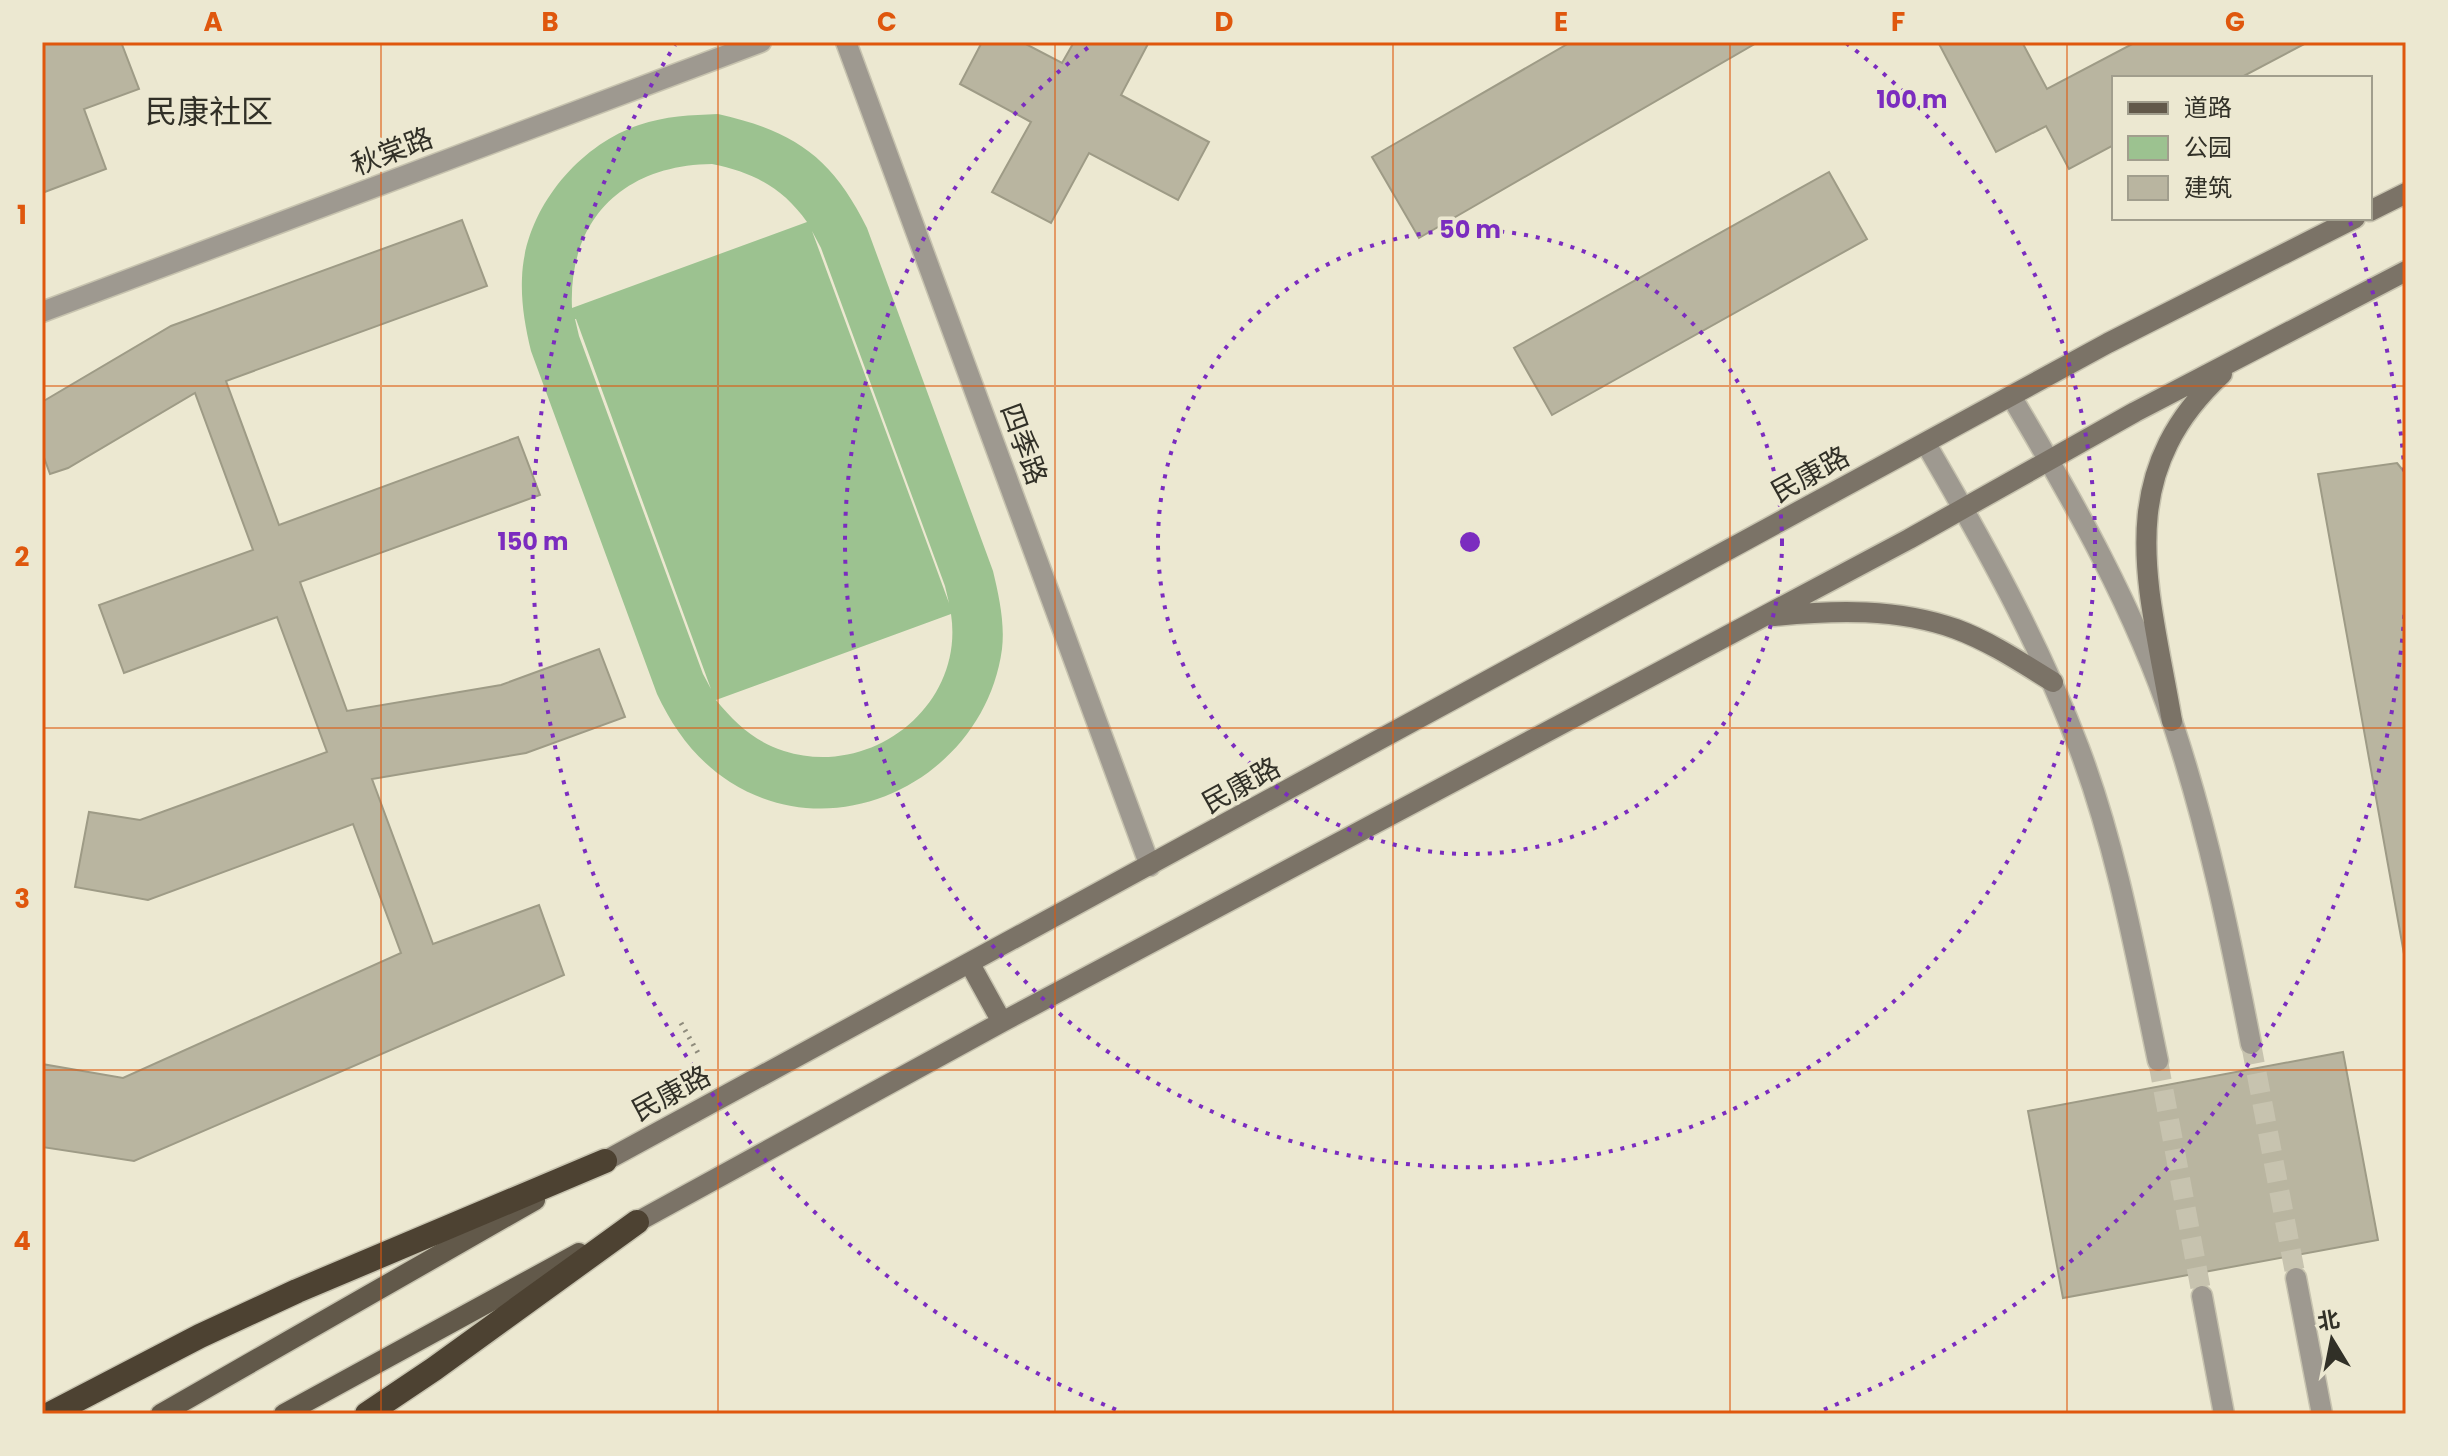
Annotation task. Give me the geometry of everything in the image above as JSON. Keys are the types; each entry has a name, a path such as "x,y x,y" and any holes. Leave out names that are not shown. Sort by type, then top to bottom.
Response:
{"highway":[{"path":"50,1414 200,1336 297,1291 605,1161"},
{"path":"367,1414 637,1222"}],"main road":[{"path":"2372,210 2406,193"},
{"name":"民康路","path":"161,1414 605,1161 2108,343 2351,220"},
{"path":"284,1414 1002,1022 1762,617 2240,357 2406,271"},
{"path":"2172,721 2146,568 2145,533 2150,494 2164,452 2183,415 2240,357"},
{"path":"1762,617 1837,610 1896,615 1956,629 2001,650 2053,682"},
{"path":"970,964 1002,1022"}],"street":[{"name":"秋棠路","path":"42,312 761,42"},
{"name":"四季路","path":"846,42 1150,866"},
{"path":"2011,396 2096,548 2172,721 2202,818 2223,901 2251,1044"},
{"path":"1926,444 2053,682 2080,751 2108,838 2129,921 2158,1061"},
{"path":"2296,1278 2322,1414"},
{"path":"2202,1296 2224,1414"}],"path":[{"path":"681,1023 698,1053"}],"green space":[{"path":"718,114 768,129 808,151 825,165 854,203 867,228 993,571 997,590 1002,619 1002,649 990,694 968,733 938,765 901,789 860,804 817,808 773,802 730,782 696,754 679,732 657,694 529,342 522,296 525,253 532,229 558,184 595,148 616,135 639,125 678,116","holes":["712,164 754,177 788,200 807,222 572,308 573,276 580,248 591,224 608,203 628,187 652,174","812,231 821,248 949,603","575,319 711,689 703,674","951,614 951,647 943,678 927,705 905,728 879,744 849,754 817,757 784,751 746,731 716,700"]}],"building":[{"path":"42,42 121,42 139,89 84,109 106,169 42,193"},
{"path":"982,42 1022,42 1062,63 1074,42 1149,42 1121,95 1209,142 1178,200 1089,153 1051,223 992,192 1031,122 960,84"},
{"path":"1571,42 1758,42 1419,238 1372,157"},
{"path":"1938,42 2022,42 2047,89 2136,42 2308,42 2244,76 2112,76 2112,146 2069,169 2046,126 1996,152"},
{"path":"1829,172 1867,239 1552,415 1514,348"},
{"path":"462,220 487,286 226,381 279,525 518,437 540,495 300,582 347,711 501,685 599,649 625,717 526,753 372,779 433,944 539,905 564,975 134,1161 42,1147 42,1064 123,1078 401,953 353,824 148,900 75,887 89,812 140,820 327,752 277,617 124,673 99,605 253,550 195,393 68,468 50,474 42,452 42,402 171,326"},
{"path":"2397,463 2406,474 2406,965 2318,474"},
{"path":"2343,1052 2378,1240 2063,1298 2028,1111"}],"tunnel":[{"path":"2251,1044 2296,1278"},
{"path":"2158,1061 2202,1296"}],"district":[{"name":"民康社区","path":"209,112"}]}
